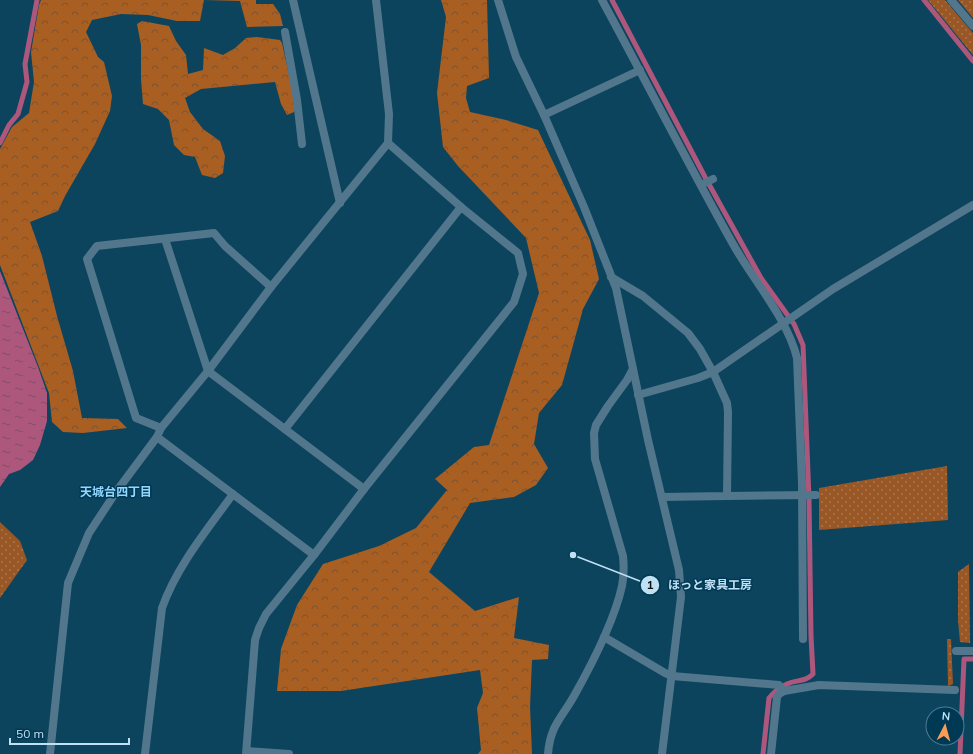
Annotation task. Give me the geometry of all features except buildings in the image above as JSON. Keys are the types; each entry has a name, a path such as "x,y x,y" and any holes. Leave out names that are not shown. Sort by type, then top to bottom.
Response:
{"street":[{"path":"293,0 340,203"},
{"path":"50,754 68,583 89,533 161,428 208,371 271,287 388,143 388,114 376,0"},
{"path":"498,0 516,57 544,115 584,207 616,288 638,395 679,570 681,597 662,754"},
{"path":"602,0 640,70 707,182 736,250 787,320 797,358 809,495 803,639"},
{"path":"951,0 973,26"},
{"path":"285,32 297,100 302,144"},
{"path":"544,115 640,70"},
{"path":"288,754 246,752 255,640 259,628 266,614 514,302 523,274 518,252 461,207 388,143"},
{"path":"638,395 698,378 712,372 833,289 973,205"},
{"path":"285,429 461,207"},
{"path":"161,428 136,418 87,259 97,246 214,232 226,246 271,287"},
{"path":"165,238 208,371 364,489"},
{"path":"611,277 642,296 688,333 700,348 727,403 728,496"},
{"path":"548,754 549,742 553,729 574,697 604,637 622,586 624,570 623,556 595,459 594,432 596,425 633,369"},
{"path":"156,437 314,555"},
{"path":"145,754 162,608 166,595 179,571 233,494"},
{"path":"662,498 809,495"},
{"path":"604,637 664,673 672,676 782,689 819,685 955,690"},
{"path":"956,651 973,651"},
{"path":"771,754 777,697 782,689"}],"shaded area":[{"path":"928,0 945,0 973,33 973,55"},
{"path":"958,0 973,0 973,18"},
{"path":"947,466 948,520 819,530 819,488"},
{"path":"0,522 20,541 27,560 0,598"},
{"path":"969,564 970,643 960,642 958,620 958,572"},
{"path":"947,639 951,639 953,684 948,686"}],"green space":[{"path":"41,0 204,0 200,21 177,21 148,15 121,14 92,20 86,32 98,57 104,62 112,96 110,111 95,144 58,211 30,222 42,256 73,371 82,418 118,419 127,428 83,433 63,432 52,422 49,393 0,265 0,149 12,127 29,113 34,82 31,52"},
{"path":"204,0 256,0 256,4 273,4 280,14 283,26 247,27 240,1"},
{"path":"441,0 487,0 489,78 467,86 466,98 470,112 506,120 538,130 590,240 599,279 583,309 562,385 539,413 534,444 548,468 536,485 514,497 470,503 429,572 475,611 519,597 514,638 549,645 548,659 532,660 530,707 532,754 478,754 481,750 477,708 483,693 480,670 341,691 277,691 281,649 297,605 323,564 379,546 416,528 447,490 435,479 474,447 489,445 539,293 526,238 458,166 443,147 437,93 446,17"},
{"path":"142,21 169,26 176,41 186,55 188,74 203,70 204,48 223,55 235,48 246,38 257,37 280,40 282,43 294,98 294,112 287,115 281,104 275,82 201,89 185,98 190,112 203,129 220,141 225,156 223,173 215,178 202,175 195,157 184,155 174,145 169,120 158,109 143,104 141,45 137,24"}],"water":[{"path":"0,271 47,393 47,421 40,445 33,460 20,470 9,474 0,487"}],"waterway":[{"path":"0,143 9,125 18,114 27,82 25,64 37,0"},
{"path":"612,0 705,177 761,278 794,324 803,345 809,499 813,674 807,679 784,685 769,698 763,754"},
{"path":"924,0 973,61"},
{"path":"960,754 964,659 973,659"}],"place":[{"name":"ほっと家具工房","path":"573,555"}],"district":[{"name":"天城台四丁目","path":"116,491"}]}
